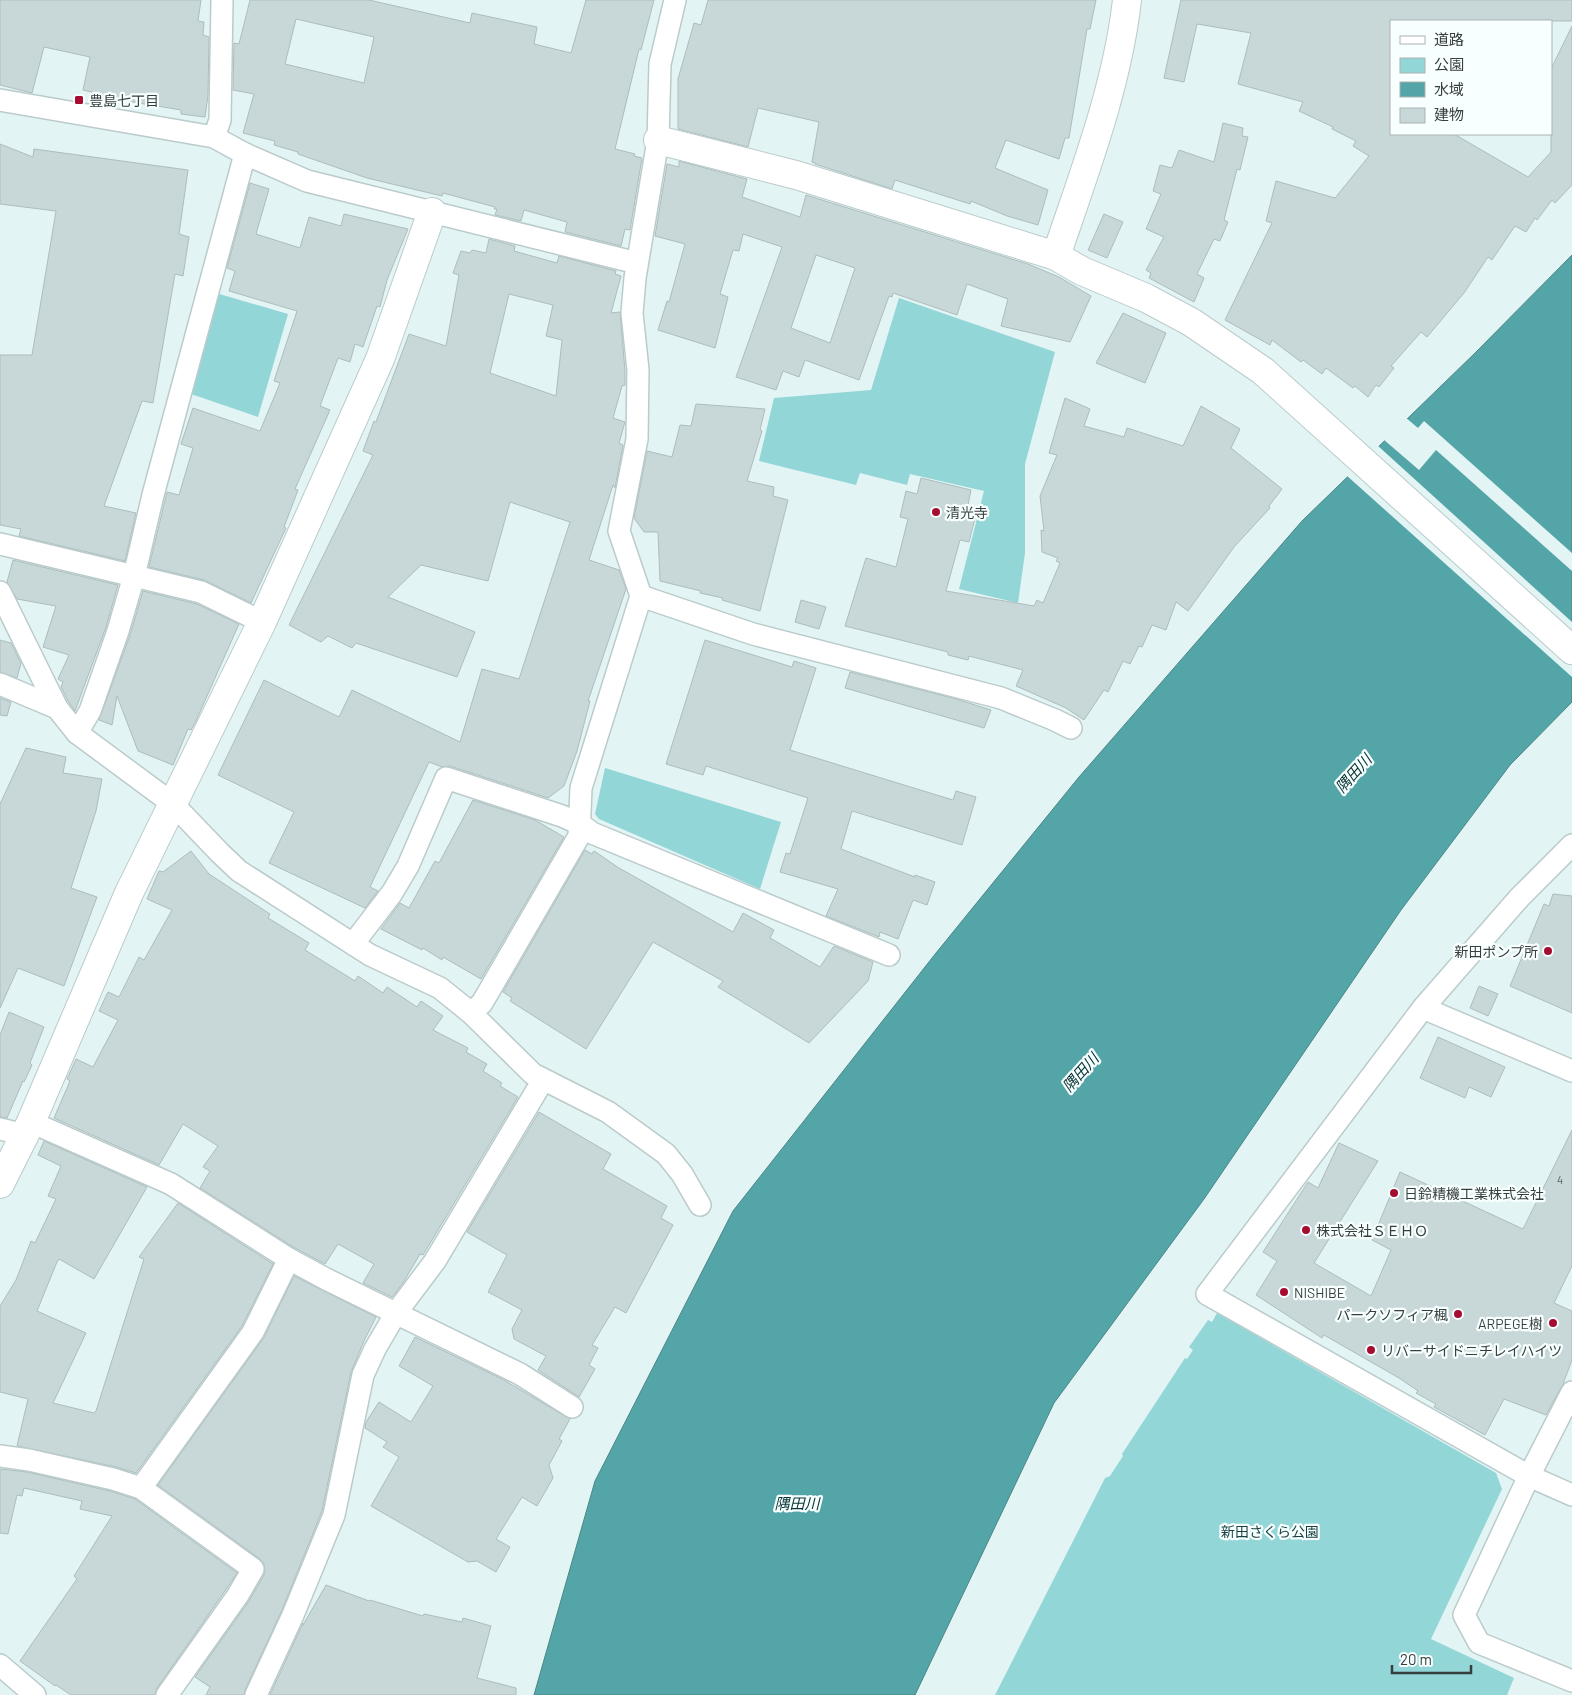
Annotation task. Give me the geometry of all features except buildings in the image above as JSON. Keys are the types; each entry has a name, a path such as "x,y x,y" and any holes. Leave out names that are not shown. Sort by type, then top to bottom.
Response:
{"street":[{"path":"214,137 220,120 222,0"},
{"path":"470,1013 482,1003 579,836 581,788 641,596 620,531 638,439 638,370 632,313 658,140 660,64 675,0"},
{"path":"1056,256 1102,118 1117,57 1127,0"},
{"path":"0,100 214,137 245,154 307,181 638,263"},
{"path":"658,140 796,176 1056,256 1082,271 1146,298 1191,322 1263,371 1572,650"},
{"path":"77,733 90,711 118,631 134,576 155,486 245,154"},
{"path":"0,1184 19,1128 129,893 262,622 380,359 432,212"},
{"path":"0,544 201,592 262,622"},
{"path":"0,592 57,708 77,733 173,804 239,871 370,955 440,988 470,1013 532,1074 608,1112 666,1154 682,1174 700,1205"},
{"path":"641,596 753,634 1000,698 1070,728"},
{"path":"0,684 57,708"},
{"path":"353,944 392,893 408,866 446,778 562,816 592,832 889,955"},
{"path":"1572,845 1520,897 1424,1008 1207,1294 1528,1476 1572,1495"},
{"path":"1424,1008 1572,1071"},
{"path":"256,1695 293,1615 334,1515 363,1375 375,1349 396,1314 435,1261 543,1080"},
{"path":"19,1128 171,1184 289,1259 396,1314 520,1374 572,1407"},
{"path":"141,1488 253,1332 289,1259"},
{"path":"1572,1392 1528,1476 1464,1616 1479,1643 1572,1681"},
{"path":"0,1456 29,1460 113,1479 141,1488 253,1569 238,1595 167,1695"},
{"path":"0,1665 35,1695"}],"green space":[{"path":"216,293 288,314 258,417 191,394"},
{"path":"899,298 1055,352 1025,464 1025,553 1018,603 959,589 984,491 910,474 907,485 860,473 856,485 759,461 774,398 871,390"},
{"path":"605,768 781,822 760,889 599,819 595,814"},
{"name":"新田さくら公園","path":"1217,1313 1496,1473 1502,1489 1431,1639 1514,1678 1507,1695 995,1695 1105,1478 1110,1476 1123,1456 1122,1454 1185,1358 1187,1359 1193,1350 1189,1347 1208,1320 1212,1322"}],"water":[{"name":"隅田川","path":"1572,255 1572,702 1510,765 1401,910 1204,1199 1054,1403 915,1695 534,1695 595,1481 733,1211 936,953 1079,777 1302,521 1475,353"}],"pier":[{"path":"1405,417 1418,428 1424,421 1572,553 1572,571 1436,450 1419,470 1383,439"},
{"path":"1377,445 1572,622 1572,677 1346,475"}],"place":[{"name":"豊島七丁目","path":"79,100"},
{"name":"清光寺","path":"936,512"},
{"name":"新田ポンプ所","path":"1548,951"},
{"name":"日鈴精機工業株式会社","path":"1394,1193"},
{"name":"株式会社ＳＥＨＯ","path":"1306,1230"},
{"name":"NISHIBE","path":"1284,1292"},
{"name":"パークソフィア楓","path":"1458,1314"},
{"name":"ARPEGE樹","path":"1553,1323"},
{"name":"リバーサイドニチレイハイツ","path":"1371,1350"}]}
